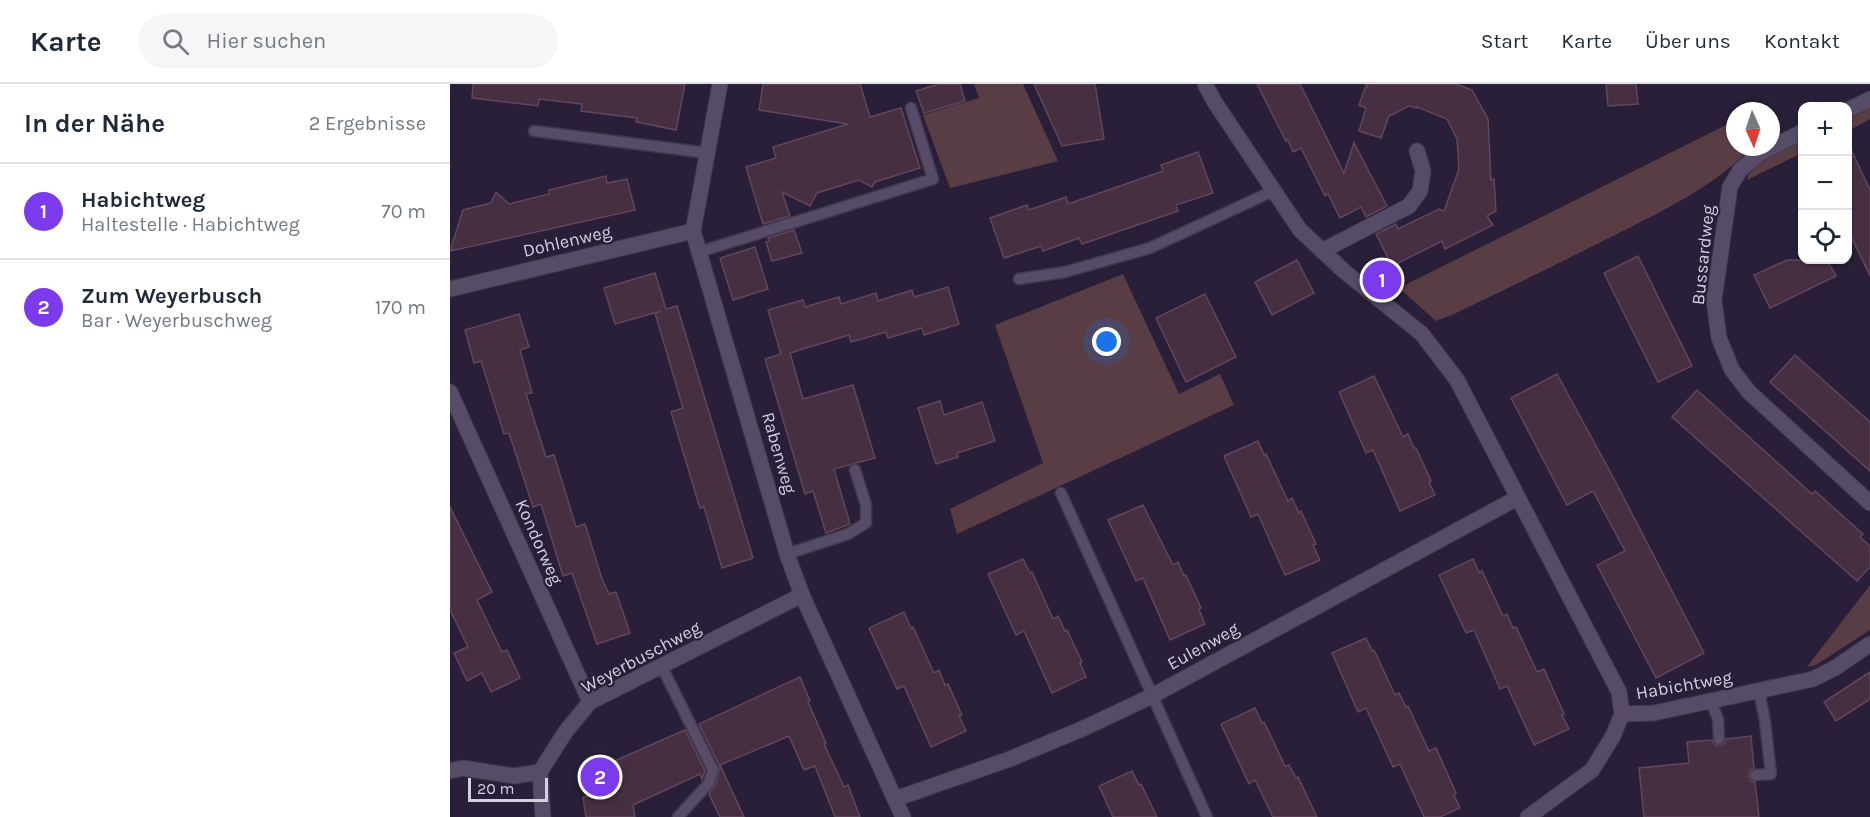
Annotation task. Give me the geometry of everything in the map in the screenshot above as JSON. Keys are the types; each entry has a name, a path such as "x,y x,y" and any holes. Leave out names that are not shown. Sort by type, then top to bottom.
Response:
{"street":[{"name":"Rabenweg","path":"720,84 693,231 787,554 802,595 903,817"},
{"name":"Habichtweg","path":"1205,84 1300,230 1422,334 1457,380 1619,692 1622,714 1654,712 1711,702 1813,679 1835,668 1870,644"},
{"path":"1852,108 1870,99"},
{"name":"Bussardweg","path":"1798,134 1759,154 1740,170 1731,187 1714,300 1719,338 1732,370 1749,392 1870,502"},
{"path":"1322,251 1409,206 1420,191 1423,171 1417,152"},
{"name":"Dohlenweg","path":"450,289 693,231"},
{"name":"Kondorweg","path":"451,397 590,702"},
{"name":"Eulenweg","path":"895,799 1010,759 1152,696 1517,498"},
{"name":"Weyerbuschweg","path":"540,772 566,731 590,702 802,595"},
{"path":"1528,817 1592,770 1613,736 1622,714"},
{"path":"450,771 463,768 514,776 540,772 543,817"}],"lane":[{"path":"699,252 933,179 911,108"},
{"path":"534,131 708,153"},
{"path":"1019,279 1065,272 1150,248 1273,191"},
{"path":"787,554 849,534 866,523 866,505 855,470"},
{"path":"1061,493 1207,817"},
{"path":"662,667 713,770 709,783 678,817"},
{"path":"1755,775 1771,774 1759,691"},
{"path":"1711,702 1718,719 1719,739"}],"shaded area":[{"path":"974,84 1023,84 1058,161 950,188 923,115 979,98"},
{"path":"1870,106 1870,119 1852,129 1852,116"},
{"path":"1726,125 1726,156 1743,156 1716,179 1655,215 1436,321 1399,288"},
{"path":"1798,142 1798,155 1747,180 1754,166 1769,156 1780,156 1780,150"},
{"path":"1123,274 1179,394 1220,374 1234,405 957,534 950,509 1043,463 995,325"},
{"path":"1870,585 1870,630 1816,665 1807,667"}],"building":[{"path":"473,84 685,84 676,130 636,122 637,118 581,111 582,104 539,99 538,106 472,98"},
{"path":"763,84 860,84 870,117 901,108 920,168 875,182 872,187 859,180 817,193 810,206 782,192 790,216 763,224 746,167 776,158 773,147 848,124 759,110"},
{"path":"939,84 960,84 965,101 924,113 916,91"},
{"path":"1034,84 1095,84 1104,139 1062,146"},
{"path":"1257,84 1300,84 1344,173 1354,143 1387,206 1366,217 1361,207 1340,218 1328,194 1325,196 1301,148 1293,152 1288,140 1286,141"},
{"path":"1364,84 1456,84 1472,90 1488,119 1491,180 1494,179 1496,211 1487,216 1493,225 1445,249 1442,241 1392,266 1376,234 1396,224 1398,229 1439,209 1444,211 1459,169 1457,139 1447,119 1409,106 1389,116 1381,138 1359,131 1366,108 1359,105 1365,88 1368,86"},
{"path":"1606,84 1636,84 1638,104 1608,106"},
{"path":"1198,152 1213,193 1176,205 1178,211 1082,244 1079,238 1043,251 1041,246 1004,258 990,218 1027,205 1029,210 1066,197 1068,204 1163,171 1161,165"},
{"path":"1852,152 1870,190 1870,276 1852,238"},
{"path":"606,176 607,183 627,179 635,210 450,251 463,210 491,203 496,192 509,204 549,194 549,190"},
{"path":"794,230 802,253 772,261 766,242 769,241 768,238"},
{"path":"755,247 768,289 733,300 720,258"},
{"path":"1638,256 1692,366 1658,382 1604,273"},
{"path":"1297,260 1314,293 1272,315 1255,282"},
{"path":"1787,260 1798,260 1798,264 1829,264 1836,276 1770,308 1754,275"},
{"path":"655,273 666,309 677,306 753,558 722,568 704,507 700,508 671,412 683,408 655,313 661,311 615,324 604,288"},
{"path":"948,287 959,324 924,335 922,328 888,338 886,332 851,342 849,335 790,353 803,399 853,385 875,458 834,469 850,524 826,533 813,491 805,494 765,359 781,354 768,310 803,300 805,307 839,297 841,304 876,293 878,301 912,290 914,297"},
{"path":"1205,294 1236,357 1186,382 1156,318"},
{"path":"519,314 529,347 520,350 532,393 526,394 546,457 554,455 576,527 585,524 602,579 609,594 616,592 630,633 597,644 572,573 563,576 541,504 533,507 509,433 504,434 481,361 474,363 465,330"},
{"path":"1795,355 1870,422 1870,471 1770,382"},
{"path":"1557,374 1704,653 1656,678 1597,565 1625,551 1593,491 1567,505 1511,398"},
{"path":"1374,376 1403,437 1408,434 1416,448 1435,495 1400,511 1373,450 1366,453 1339,392"},
{"path":"1697,390 1812,494 1815,491 1863,534 1860,537 1870,546 1870,567 1857,581 1672,417"},
{"path":"940,401 944,415 982,402 995,441 957,453 958,457 936,464 918,408"},
{"path":"1258,441 1288,501 1292,498 1299,513 1301,511 1316,544 1313,545 1320,560 1285,575 1258,514 1251,517 1224,456"},
{"path":"1143,505 1173,565 1178,562 1184,576 1186,575 1201,608 1199,609 1205,624 1170,640 1143,578 1136,581 1108,520"},
{"path":"450,507 492,592 477,600 502,652 507,650 520,678 491,692 482,673 467,681 454,653 468,647 450,610"},
{"path":"1023,559 1030,573 1032,572 1053,619 1058,616 1065,631 1067,630 1082,662 1080,663 1086,677 1052,693 1024,631 1016,635 988,574"},
{"path":"1473,559 1479,572 1482,571 1503,616 1507,614 1513,628 1516,627 1537,672 1544,669 1569,729 1534,745 1507,686 1500,689 1474,630 1466,633 1439,575"},
{"path":"904,612 934,673 939,670 945,685 948,684 962,715 959,716 966,731 931,747 904,686 897,689 869,628"},
{"path":"1366,638 1395,695 1399,693 1406,707 1408,706 1429,751 1436,748 1456,793 1454,795 1460,808 1440,817 1424,817 1400,764 1393,767 1366,708 1358,712 1332,653"},
{"path":"1870,672 1870,699 1836,721 1824,702"},
{"path":"800,677 826,743 824,744 844,787 848,785 860,817 835,817 815,766 804,770 789,736 720,765 744,817 720,817 709,794 716,785 720,767 699,724"},
{"path":"1255,708 1285,766 1289,765 1296,778 1298,777 1317,817 1273,817 1255,780 1249,784 1221,724"},
{"path":"685,730 705,771 702,779 700,774 633,805 635,817 586,817 583,797 597,794 587,773"},
{"path":"1751,736 1754,768 1749,771 1748,776 1751,781 1755,782 1759,817 1644,817 1639,768 1689,763 1687,742 1712,740 1715,745 1720,746 1725,743 1726,739"},
{"path":"1132,771 1157,817 1113,817 1099,786"}],"place":[{"name":"Habichtweg","path":"1382,280"},
{"name":"Zum Weyerbusch","path":"600,777"}]}
